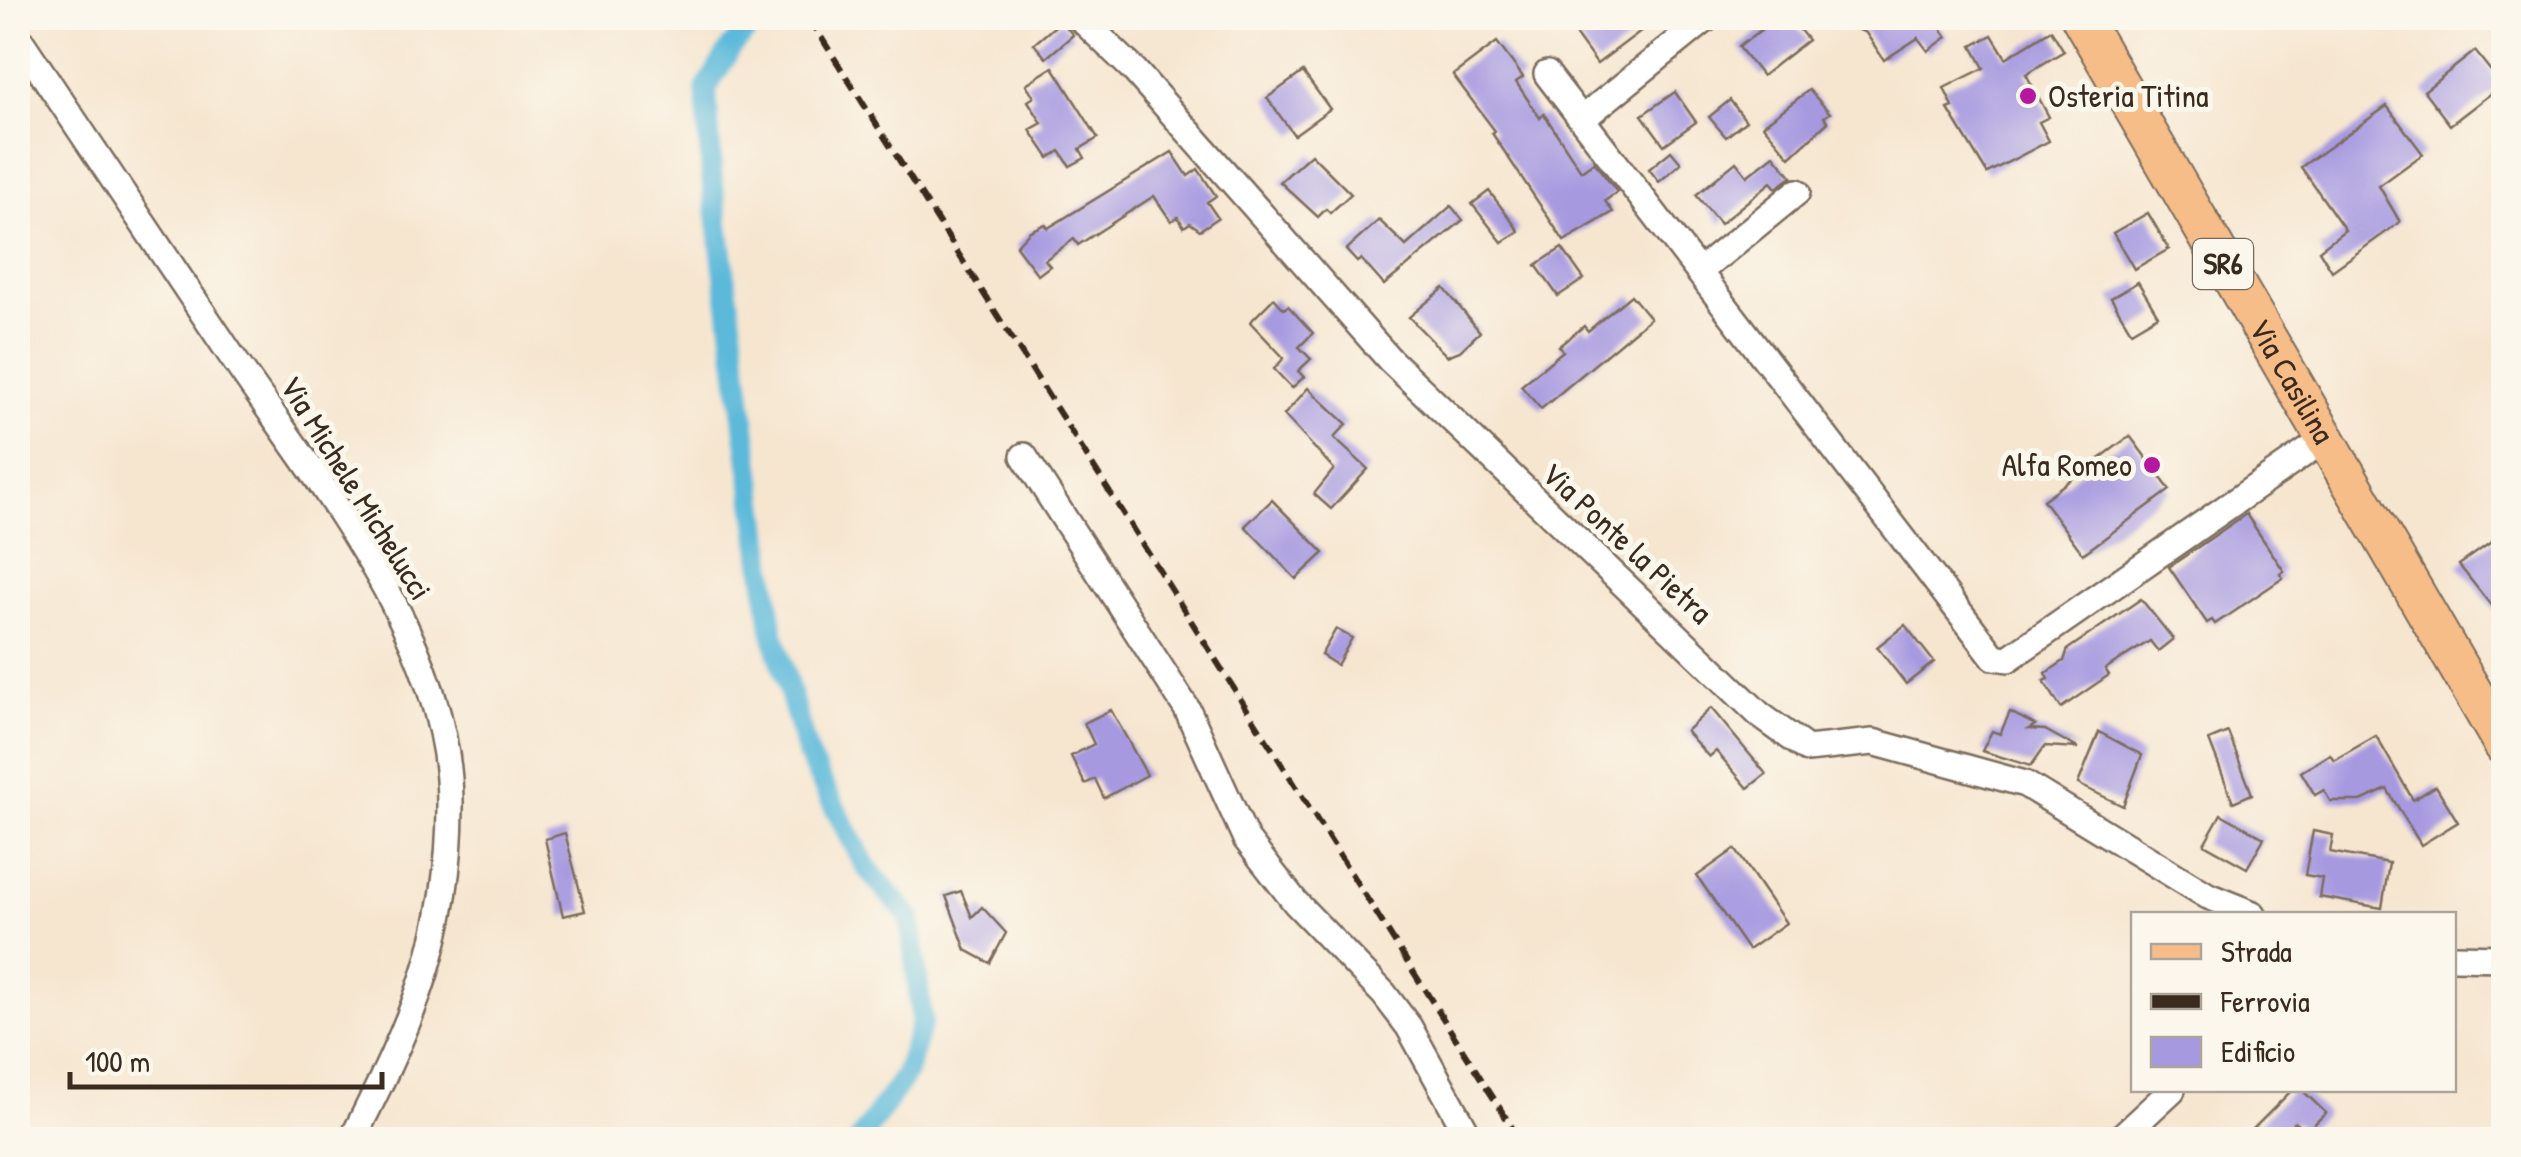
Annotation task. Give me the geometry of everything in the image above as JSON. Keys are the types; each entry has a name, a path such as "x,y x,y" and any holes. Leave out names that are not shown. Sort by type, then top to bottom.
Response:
{"main road":[{"name":"Via Casilina","path":"2081,18 2504,746"}],"street":[{"name":"Via Ponte la Pietra","path":"1080,18 1134,70 1390,360 1760,715 1807,749 1872,742 2025,784 2208,896 2249,912"},
{"path":"1582,119 1707,18"},
{"name":"Via Michele Michelucci","path":"18,37 362,552 400,613 435,704 450,798 446,892 428,974 409,1028 352,1140"},
{"path":"1547,74 1994,657 2008,659 2325,439"},
{"path":"1700,270 1798,192"},
{"path":"1024,456 1187,709 1246,839 1296,903 1384,994 1409,1026 1471,1140"},
{"path":"2456,957 2504,958"},
{"path":"2118,1140 2170,1092"}],"building":[{"path":"1596,18 1658,18 1597,64 1575,34"},
{"path":"1776,18 1790,18 1808,40 1762,76 1739,47"},
{"path":"1832,18 1934,18 1947,37 1928,51 1918,38 1884,60 1866,33"},
{"path":"1061,21 1073,35 1046,58 1034,44"},
{"path":"2051,30 2064,51 2026,74 2049,117 2039,122 2049,141 1987,173 1948,109 1953,107 1944,88 1984,68 1972,46 1992,35 2006,58"},
{"path":"1497,42 1523,77 1516,82 1540,118 1544,114 1581,171 1594,162 1617,192 1605,201 1613,212 1564,241 1492,133 1495,131 1453,75"},
{"path":"2475,51 2502,85 2450,125 2424,91"},
{"path":"1053,67 1098,138 1080,149 1085,158 1070,166 1060,151 1049,158 1030,130 1042,123 1028,101 1034,97 1026,84"},
{"path":"1303,72 1330,109 1294,135 1267,98"},
{"path":"1809,90 1830,113 1824,117 1828,122 1790,157 1763,125"},
{"path":"1675,92 1696,122 1664,145 1642,115"},
{"path":"1730,100 1746,121 1726,137 1709,117"},
{"path":"2387,106 2423,154 2379,186 2400,222 2332,271 2319,250 2345,230 2301,167"},
{"path":"1671,151 1681,163 1659,182 1649,169"},
{"path":"1172,152 1188,176 1198,169 1216,196 1207,202 1218,218 1200,230 1190,223 1184,227 1178,217 1171,221 1154,196 1078,245 1074,239 1045,260 1050,266 1038,275 1016,246 1030,231 1045,224 1048,228"},
{"path":"1311,154 1351,194 1330,213 1326,209 1318,217 1280,182"},
{"path":"1774,155 1792,177 1776,188 1771,182 1720,224 1696,195 1736,162 1747,176"},
{"path":"1489,191 1519,231 1502,242 1472,204"},
{"path":"1451,206 1463,220 1384,285 1361,259 1357,262 1346,250 1379,220 1406,246"},
{"path":"2148,213 2169,249 2134,269 2113,233"},
{"path":"1562,248 1584,279 1558,296 1536,265"},
{"path":"2138,282 2158,315 2131,331 2111,298"},
{"path":"1444,288 1480,332 1460,351 1447,356 1409,317"},
{"path":"1631,295 1650,318 1541,409 1521,386 1563,351 1559,346 1584,326 1588,331"},
{"path":"1274,298 1284,309 1288,306 1313,333 1299,347 1311,359 1298,371 1304,377 1292,388 1274,369 1284,358 1250,322"},
{"path":"1308,388 1347,424 1334,438 1368,469 1331,509 1314,494 1334,469 1284,415"},
{"path":"2130,436 2170,490 2083,554 2043,500"},
{"path":"1272,500 1324,553 1296,579 1245,526"},
{"path":"2246,514 2284,571 2280,574 2283,578 2215,624 2212,620 2207,623 2169,567"},
{"path":"2504,533 2504,622 2459,565"},
{"path":"2141,599 2173,639 2158,651 2150,641 2105,669 2109,675 2061,708 2044,681 2049,679 2046,673 2064,661 2068,649"},
{"path":"1905,625 1934,662 1906,684 1877,647"},
{"path":"1336,629 1352,638 1337,665 1321,655"},
{"path":"1711,708 1766,774 1748,788 1716,751 1709,757 1686,731"},
{"path":"1111,710 1147,775 1104,798 1095,779 1085,784 1071,756 1094,744 1084,723"},
{"path":"2010,712 2035,725 2029,729 2045,730 2078,748 2045,746 2031,766 1982,751 1992,731 2000,734"},
{"path":"2099,732 2142,755 2123,806 2078,784"},
{"path":"2228,732 2252,794 2233,802 2209,740"},
{"path":"2376,736 2413,800 2436,786 2458,822 2421,845 2387,789 2361,801 2330,801 2324,790 2315,795 2301,772 2330,754 2334,760"},
{"path":"2221,814 2264,838 2247,868 2204,844"},
{"path":"2313,831 2333,835 2330,852 2389,863 2382,908 2319,897 2322,878 2305,875"},
{"path":"565,833 585,911 563,916 545,839"},
{"path":"1735,849 1786,923 1748,950 1697,876"},
{"path":"961,891 972,917 982,907 1006,933 990,963 966,950 946,896"},
{"path":"2290,1092 2304,1092 2326,1113 2306,1132 2295,1122 2277,1140 2242,1140"}],"waterway":[{"path":"759,18 732,46 706,89 712,178 772,629 808,756 866,867 910,917 922,1022 905,1075 860,1140"}],"railway":[{"path":"809,18 1520,1140"}],"place":[{"name":"Osteria Titina","path":"2028,96"},
{"name":"Alfa Romeo","path":"2152,465"}]}
